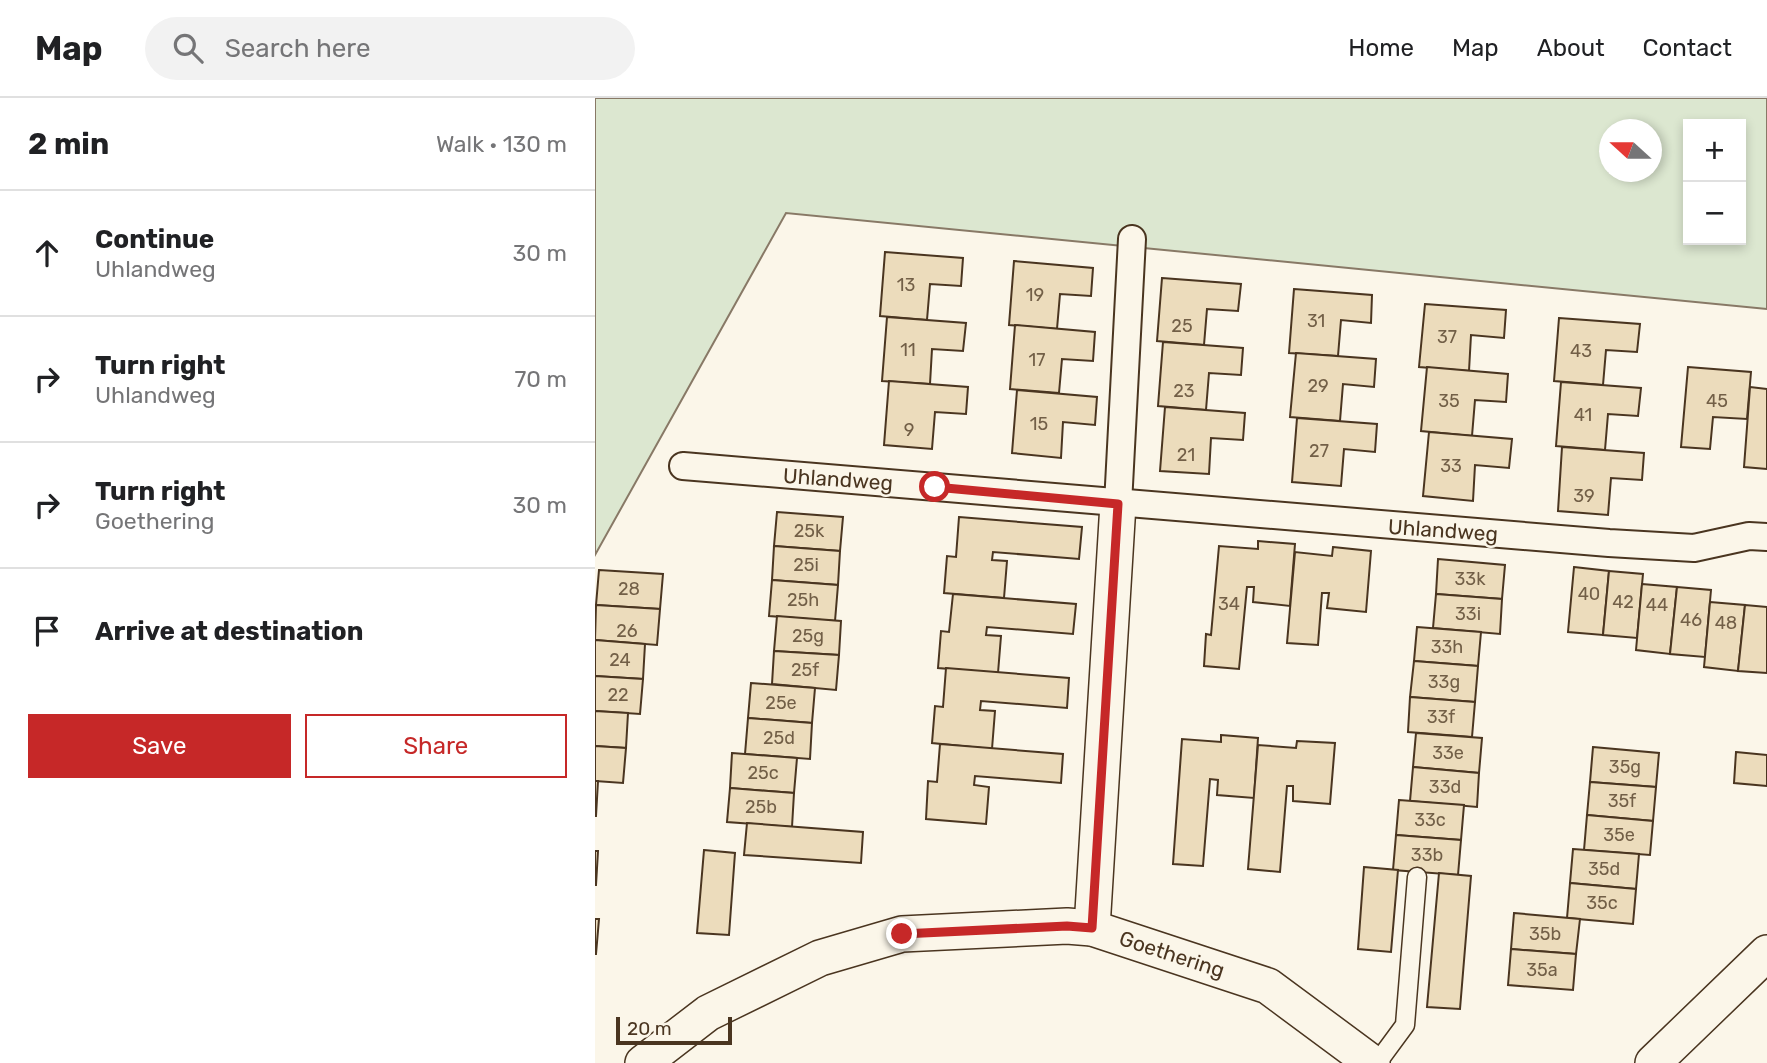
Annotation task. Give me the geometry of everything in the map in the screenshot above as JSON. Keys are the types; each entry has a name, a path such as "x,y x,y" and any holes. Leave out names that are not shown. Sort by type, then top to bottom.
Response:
{"street":[{"path":"1092,928 1132,240"},
{"name":"Uhlandweg","path":"683,466 1118,504 1694,548 1749,536 1767,537"},
{"name":"Goethering","path":"643,1063 708,1013 820,957 902,934 1067,926 1092,928 1268,986 1375,1063"},
{"path":"1653,1063 1767,953"}],"lane":[{"path":"1375,1063 1405,1026 1417,877"}],"green space":[{"path":"595,98 1767,98 1767,309 786,213 595,555"}],"building":[{"path":"885,252 963,258 961,286 930,284 927,320 880,316"},
{"path":"1014,261 1093,268 1091,296 1060,294 1057,329 1009,325"},
{"path":"1162,278 1241,284 1238,311 1207,309 1204,345 1157,341"},
{"path":"1294,289 1372,295 1371,323 1341,320 1338,356 1289,353"},
{"path":"1425,304 1506,310 1504,338 1471,335 1469,371 1419,367"},
{"path":"887,317 966,323 963,351 932,349 930,384 882,381"},
{"path":"1559,318 1640,324 1637,352 1606,350 1603,385 1554,381"},
{"path":"1015,325 1095,332 1093,361 1062,359 1059,393 1010,389"},
{"path":"1163,342 1243,348 1241,375 1209,373 1206,410 1158,406"},
{"path":"1296,353 1376,359 1374,387 1343,384 1340,421 1290,417"},
{"path":"1427,367 1508,374 1506,402 1475,400 1472,436 1421,431"},
{"path":"1688,367 1751,372 1747,419 1713,417 1710,449 1681,447"},
{"path":"889,381 968,387 966,414 935,412 932,449 884,445"},
{"path":"1561,382 1641,388 1638,416 1608,414 1605,450 1556,446"},
{"path":"1750,387 1767,389 1767,469 1744,467"},
{"path":"1017,390 1097,397 1095,425 1063,422 1061,458 1012,453"},
{"path":"1165,407 1245,413 1243,440 1211,438 1209,474 1160,471"},
{"path":"1297,418 1377,424 1375,452 1344,449 1341,486 1292,482"},
{"path":"1429,432 1512,439 1509,468 1475,465 1473,501 1423,496"},
{"path":"1562,447 1644,453 1642,480 1611,478 1608,515 1558,511"},
{"path":"777,512 843,517 840,551 774,546"},
{"path":"959,517 1082,527 1079,559 993,552 992,560 1007,561 1004,598 944,593 947,556 956,557"},
{"path":"1258,541 1295,544 1290,606 1253,602 1254,587 1247,587 1239,669 1204,666 1206,634 1211,635 1219,546 1258,549"},
{"path":"774,546 840,551 838,585 772,580"},
{"path":"1333,547 1371,551 1366,612 1327,608 1329,593 1322,593 1318,645 1287,643 1295,552 1332,556"},
{"path":"1438,559 1505,565 1502,599 1436,594"},
{"path":"1574,567 1609,571 1603,635 1568,632"},
{"path":"599,570 663,574 660,609 596,605"},
{"path":"1609,571 1643,574 1637,638 1603,635"},
{"path":"772,580 838,585 835,621 769,616"},
{"path":"1642,584 1677,587 1670,654 1636,650"},
{"path":"1677,587 1711,590 1705,657 1670,654"},
{"path":"953,594 1076,604 1073,634 987,627 986,635 1001,636 998,673 938,668 941,631 949,632"},
{"path":"1436,594 1502,599 1500,634 1433,628"},
{"path":"1710,602 1745,605 1738,671 1704,667"},
{"path":"596,605 660,609 657,645 595,640"},
{"path":"1745,605 1767,607 1767,673 1738,671"},
{"path":"777,616 841,621 839,655 774,651"},
{"path":"1417,627 1481,632 1478,666 1414,661"},
{"path":"595,640 645,644 643,679 595,676"},
{"path":"774,651 839,655 836,690 772,684"},
{"path":"1414,661 1478,666 1475,702 1410,697"},
{"path":"946,668 1069,678 1067,708 981,701 980,710 995,711 992,749 932,743 935,706 943,707"},
{"path":"595,676 643,679 640,714 595,711"},
{"path":"751,683 815,688 812,723 748,718"},
{"path":"1410,697 1475,702 1472,737 1408,732"},
{"path":"595,711 628,713 626,748 595,746"},
{"path":"748,718 812,723 810,759 745,754"},
{"path":"1416,733 1482,738 1479,773 1413,767"},
{"path":"1221,735 1258,738 1254,798 1217,795 1218,780 1210,779 1203,866 1173,864 1182,739 1221,742"},
{"path":"1297,741 1335,743 1330,804 1293,801 1293,786 1287,786 1280,872 1248,869 1258,745 1296,748"},
{"path":"940,744 1063,754 1061,783 975,776 974,785 989,787 986,824 926,819 928,781 937,782"},
{"path":"595,746 626,748 623,783 595,781"},
{"path":"1593,747 1659,753 1656,787 1590,782"},
{"path":"1736,752 1767,755 1767,786 1734,783"},
{"path":"732,753 797,758 794,793 730,788"},
{"path":"1413,767 1479,773 1477,807 1410,801"},
{"path":"595,781 598,781 596,816 595,816"},
{"path":"1590,782 1656,787 1653,821 1587,815"},
{"path":"730,788 794,793 792,827 727,822"},
{"path":"1399,800 1464,805 1461,840 1396,835"},
{"path":"1587,815 1653,821 1650,855 1584,850"},
{"path":"747,823 863,832 861,863 744,855"},
{"path":"1396,835 1461,840 1458,875 1393,870"},
{"path":"1573,849 1639,854 1636,889 1570,883"},
{"path":"704,850 735,853 729,935 697,933"},
{"path":"595,851 598,851 596,885 595,885"},
{"path":"1364,867 1398,870 1391,952 1358,949"},
{"path":"1439,873 1471,876 1460,1009 1427,1007"},
{"path":"1570,883 1636,889 1633,924 1567,918"},
{"path":"1514,913 1580,919 1576,954 1511,949"},
{"path":"595,919 599,919 596,954 595,954"},
{"path":"1511,949 1576,954 1573,990 1508,985"}],"route":[{"path":"902,934 1067,926 1092,928 1118,504 935,487"}]}
